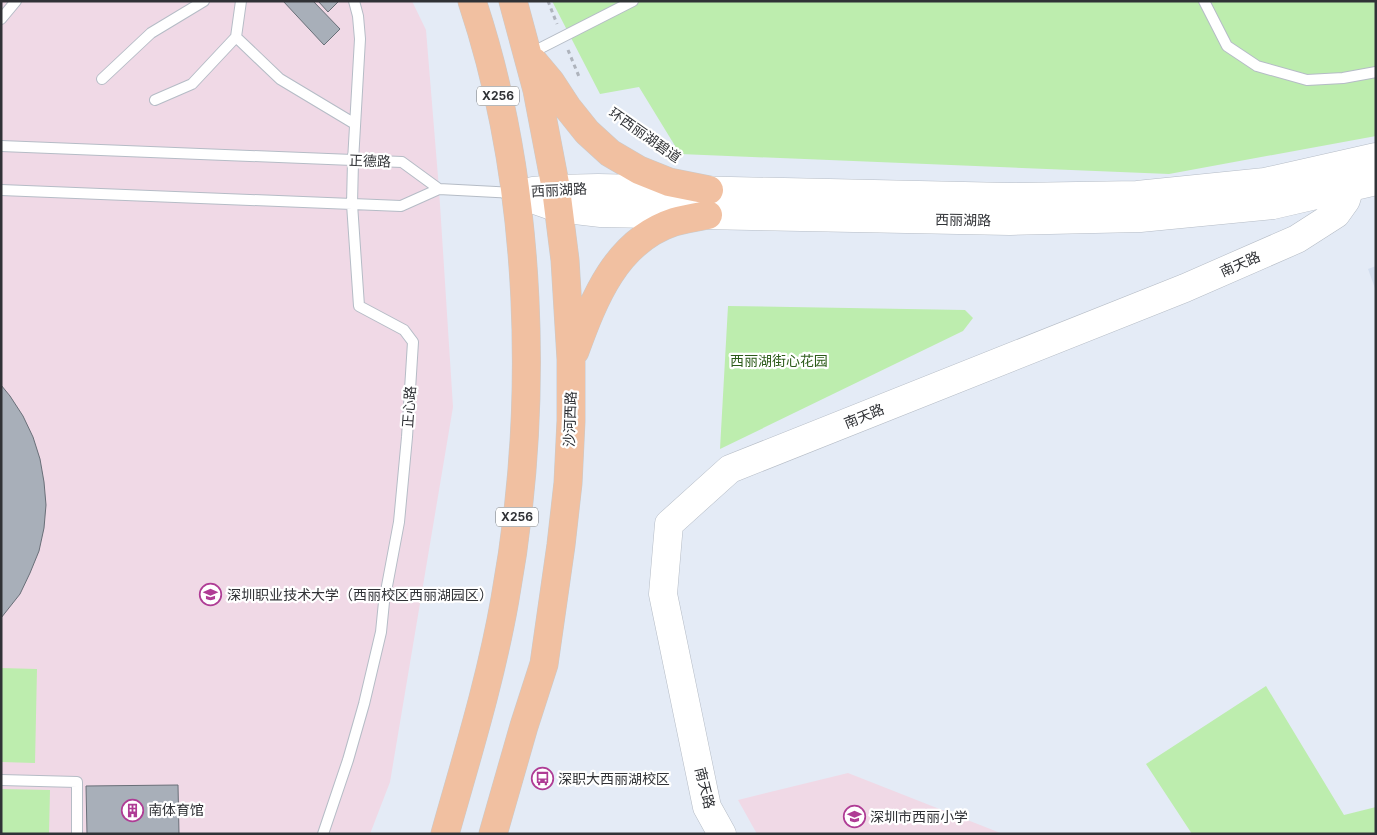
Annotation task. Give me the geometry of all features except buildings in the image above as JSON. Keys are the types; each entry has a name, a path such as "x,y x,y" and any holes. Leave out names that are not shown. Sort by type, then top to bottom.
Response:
{"main road":[{"name":"X256","path":"445,834 480,715 506,598 517,519 525,420 526,360 523,280 515,193 498,99 472,1"},
{"name":"沙河西路","path":"493,834 544,664 568,483 571,421 571,359 565,260 557,199 537,90 513,1"},
{"path":"528,54 587,132 610,153 639,170 668,182 708,203"},
{"name":"西丽湖路","path":"515,193 557,199 601,213 708,203 1137,195 1265,182 1376,157"},
{"name":"西丽湖路","path":"708,203 1010,220 1140,218 1273,205 1376,181"},
{"name":"南天路","path":"722,834 707,807 663,594 669,524 730,469 1184,288 1297,239 1336,214 1346,200 1350,187"},
{"path":"571,359 603,284 621,258 644,236 708,203"}],"lane":[{"path":"102,79 151,33 204,1"},
{"path":"155,100 192,84 236,37 241,1"},
{"name":"正心路","path":"323,834 348,760 381,632 384,602 400,522 413,342 404,330 360,306 352,204 360,39 358,16 354,1"},
{"path":"528,54 633,1"},
{"path":"1204,1 1227,46 1257,66 1307,80 1343,78 1376,72"},
{"path":"1,19 11,3"},
{"path":"236,37 280,79 355,124"},
{"name":"正德路","path":"1,146 402,162 438,189"},
{"path":"1,190 401,206 438,189 515,193"},
{"path":"1,780 77,782 77,834"}],"path":[{"path":"548,1 583,84"}],"shaded area":[{"name":"深圳职业技术大学（西丽校区西丽湖园区）","path":"1,1 412,1 426,30 439,189 453,407 390,782 370,834 1,834"},
{"path":"1376,266 1376,291 1368,269"},
{"name":"深圳市西丽小学","path":"848,773 1003,834 757,834 738,800"}],"green space":[{"path":"552,1 1376,1 1376,136 1169,174 680,154 639,87 600,94"},
{"name":"西丽湖街心花园","path":"728,306 965,310 973,318 963,331 720,449"},
{"path":"1,668 37,669 35,763 1,762"},
{"path":"1266,686 1344,815 1376,807 1376,834 1192,834 1146,764"},
{"path":"1,789 50,790 49,834 1,834"}],"place":[{"name":"深圳职业技术大学（西丽校区西丽湖园区）","path":"211,595"},
{"name":"深职大西丽湖校区","path":"542,779"},
{"name":"南体育馆","path":"132,810"},
{"name":"深圳市西丽小学","path":"854,817"}]}
